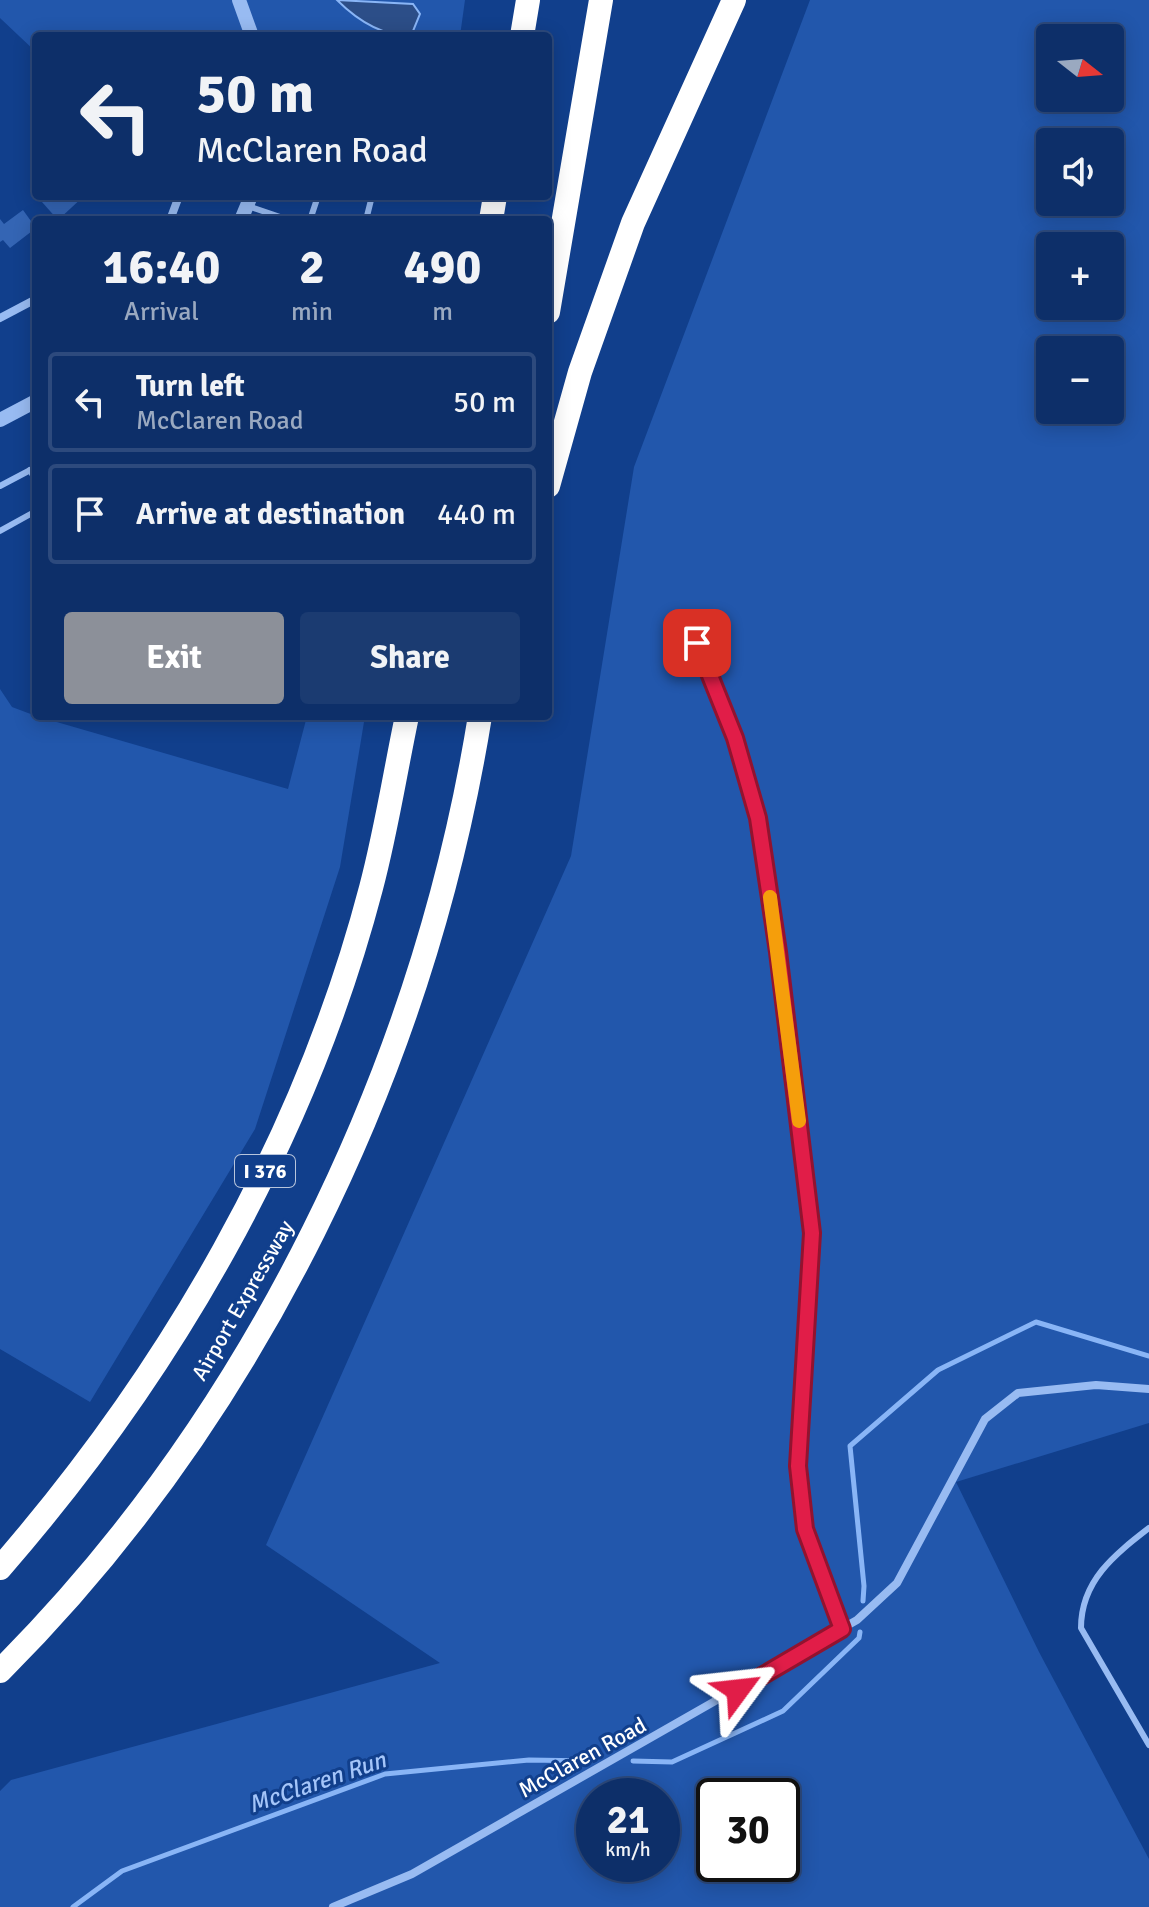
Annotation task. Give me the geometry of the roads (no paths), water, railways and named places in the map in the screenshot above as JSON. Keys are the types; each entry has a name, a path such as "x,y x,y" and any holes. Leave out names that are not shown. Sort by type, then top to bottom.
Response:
{"highway":[{"path":"509,32 513,0"},
{"path":"523,32 528,0"},
{"path":"552,288 601,0"},
{"path":"552,472 580,372 633,223 734,0"},
{"name":"Airport Expressway","path":"0,1568 120,1419 214,1270 272,1157 336,1000 371,888 406,720"},
{"name":"Airport Expressway","path":"0,1671 112,1547 184,1449 287,1279 337,1183 415,986 449,870 479,720"},
{"path":"337,1183 402,1048 449,923 495,720"}],"street":[{"path":"239,0 251,32"},
{"path":"0,318 32,301"},
{"path":"0,420 32,403"},
{"path":"697,643 735,738 758,818 778,952 812,1233 798,1466 805,1529 842,1629"},
{"name":"McClaren Road","path":"333,1907 412,1874 842,1629 891,1592 985,1419 1018,1393 1096,1385 1149,1389"}],"lane":[{"path":"250,201 281,216"},
{"path":"0,486 32,469"},
{"path":"0,531 32,513"},
{"path":"1149,1528 1127,1544 1092,1583 1082,1608 1081,1628 1149,1745"}],"waterway":[{"name":"McClaren Run","path":"863,1601 850,1446 938,1370 1036,1322 1149,1356"},
{"name":"McClaren Run","path":"633,1761 672,1762 783,1711 859,1638 860,1632"},
{"name":"McClaren Run","path":"73,1907 122,1871 385,1774 529,1760 591,1761"}]}
